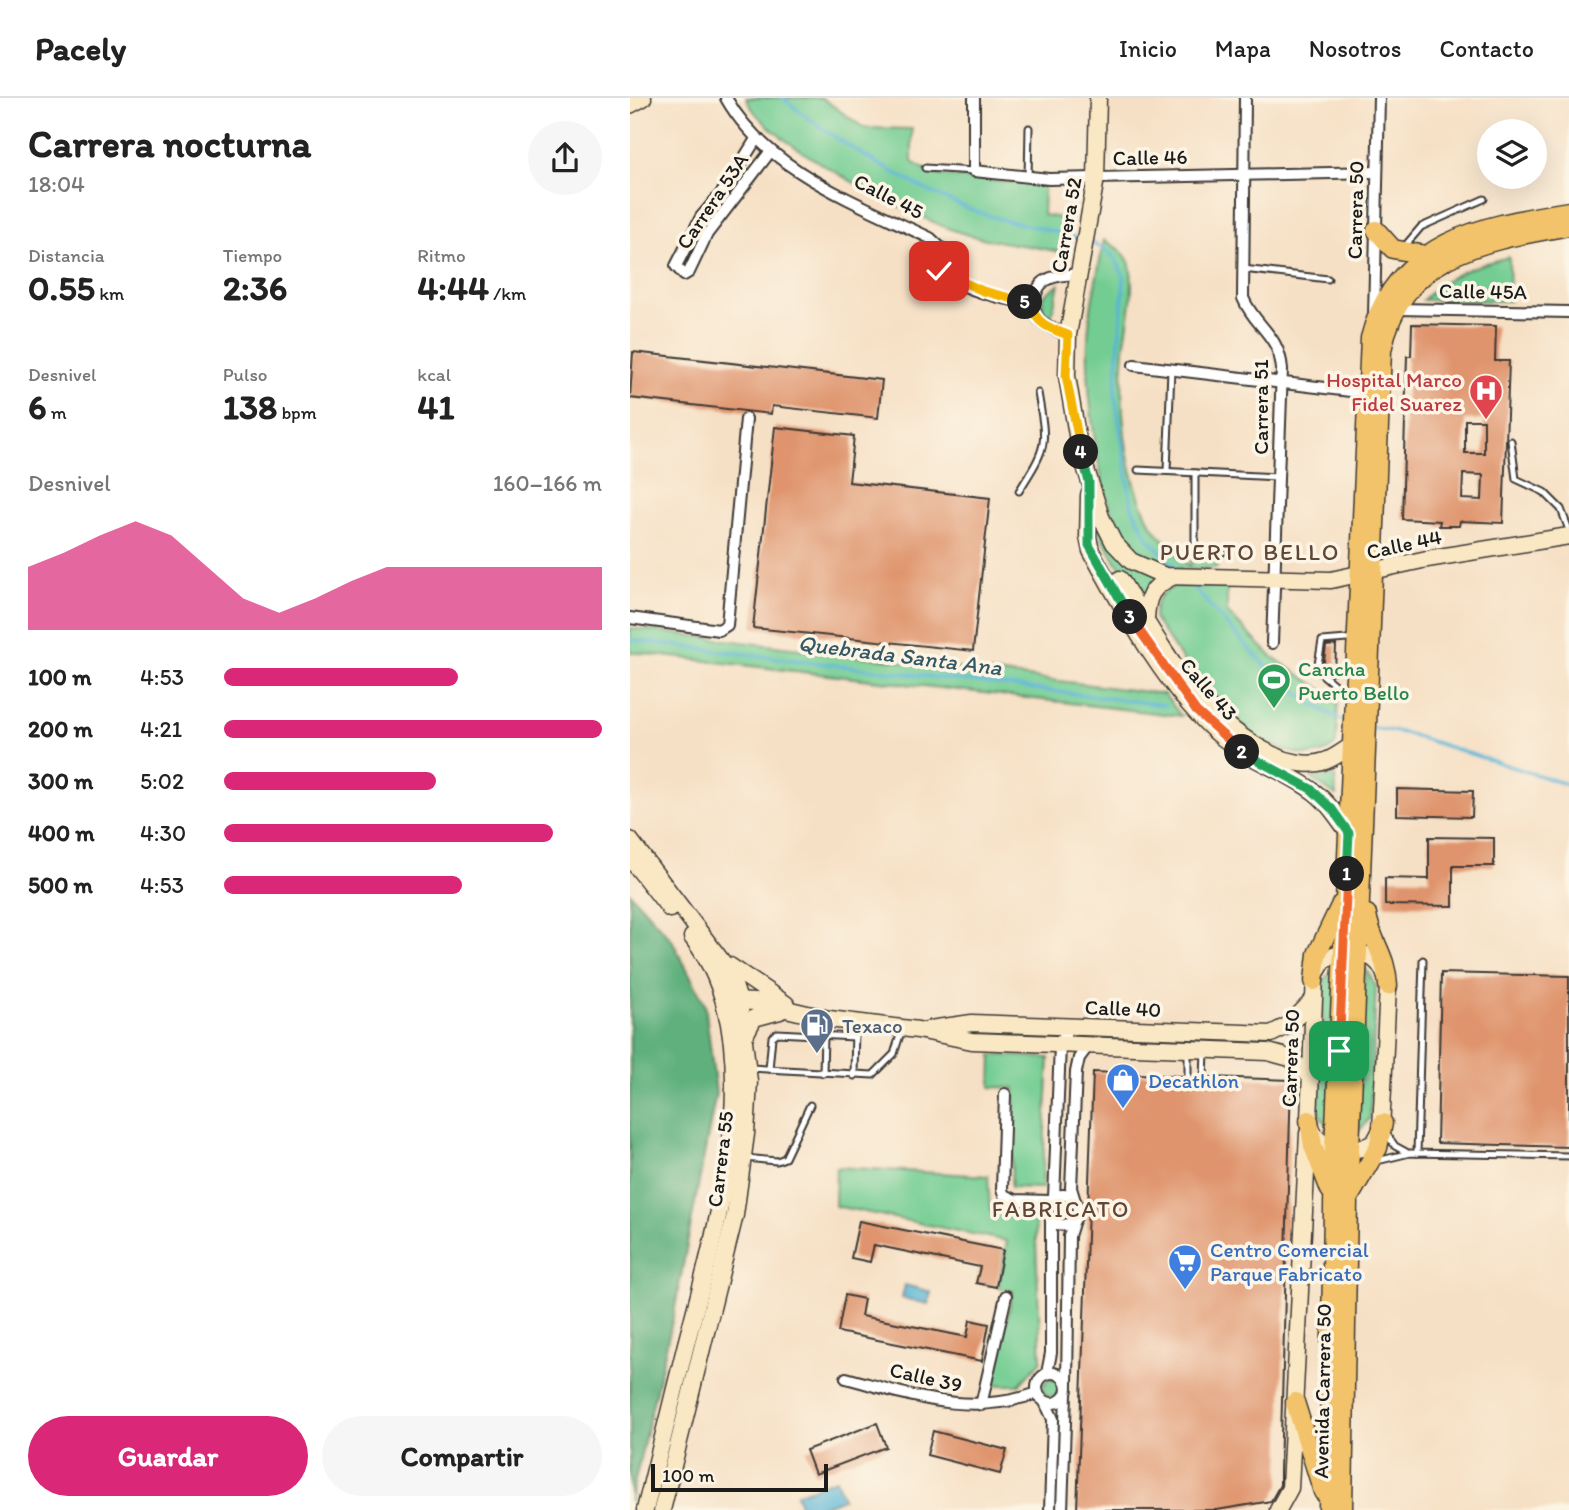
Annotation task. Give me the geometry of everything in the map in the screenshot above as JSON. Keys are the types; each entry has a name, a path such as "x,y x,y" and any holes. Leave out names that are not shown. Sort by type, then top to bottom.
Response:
{"main road":[{"path":"630,105 643,98"},
{"name":"Carrera 52","path":"1089,482 1069,396 1068,335 1096,178 1098,98"},
{"path":"1373,324 1392,289 1426,255 1451,240 1483,227 1569,211"},
{"name":"Avenida Carrera 50","path":"1355,877 1349,833 1362,706 1367,573 1385,335 1396,309 1424,275 1450,257 1500,237 1569,226"},
{"path":"1376,230 1387,245 1400,252 1426,255"},
{"name":"Avenida Carrera 50","path":"1362,706 1357,635 1367,573 1367,393 1368,352 1373,324"},
{"name":"Calle 44","path":"1089,482 1106,529 1122,552 1141,567 1172,577 1331,580 1569,536"},
{"name":"Calle 43","path":"1089,482 1088,529 1094,556 1158,660 1196,711 1240,751 1311,789 1332,809 1349,833"},
{"name":"Calle 43","path":"1088,529 1200,699 1222,722 1248,742 1279,757 1306,763 1325,762 1358,741"},
{"path":"1146,619 1149,595 1158,584 1172,577"},
{"name":"Avenida Carrera 50","path":"1333,1509 1342,1149 1355,877 1358,741"},
{"name":"Carrera 55","path":"630,840 723,960 731,1001 744,1037 748,1068 744,1158 735,1214 662,1510"},
{"name":"Carrera 55","path":"630,858 704,953 731,1001 733,1076 733,1119 719,1220 645,1510"},
{"path":"1314,981 1317,954 1355,877"},
{"path":"1309,1121 1313,1146 1341,1199 1368,1166 1380,1143 1383,1123 1387,965 1369,928 1355,877"},
{"path":"1351,952 1376,959 1386,973 1388,986"},
{"name":"Carrera 50","path":"1342,1149 1316,1139 1309,1121 1313,1000 1317,968 1324,960 1351,952"},
{"path":"723,960 754,985 806,1014"},
{"name":"Calle 40","path":"731,1001 806,1014 855,1030 910,1029 972,1023 1271,1034 1289,1025 1313,1000"},
{"path":"744,1037 749,1023 760,1014 806,1014"},
{"name":"Calle 40","path":"910,1029 972,1041 1282,1054 1311,1077"},
{"path":"1278,1510 1290,1488 1309,1121"},
{"path":"1342,1149 1374,1143 1383,1123"},
{"path":"1294,1402 1333,1509"}],"street":[{"name":"Calle 45","path":"726,98 755,139 769,152 814,179 930,238 944,251 939,271 946,277 983,291 1032,303"},
{"path":"974,98 974,171"},
{"name":"Carrera 51","path":"1245,98 1243,298 1251,313 1278,347 1282,383 1272,643"},
{"name":"Carrera 50","path":"1373,324 1379,98"},
{"name":"Carrera 53A","path":"755,139 725,189 697,225 676,266 679,272 684,275 689,272 708,234 769,152"},
{"name":"Calle 46","path":"974,171 1028,178 1377,172"},
{"path":"1068,335 1049,328 1037,318 1032,303 1038,286 1048,279 1078,274"},
{"name":"Calle 45A","path":"1396,309 1569,312"},
{"path":"1134,365 1367,393"},
{"path":"630,618 719,630 727,625 746,419"},
{"path":"1050,1510 1053,1419 1041,1397 1038,1384 1047,1373 1051,1353 1051,1219 1048,1210 1052,1199 1060,1045 1069,1027"},
{"path":"1062,1510 1069,1236 1078,1211 1071,1188 1076,1072 1079,1058 1088,1046"},
{"path":"1005,1094 1004,1195 1015,1200 1052,1199 1068,1195 1075,1201"},
{"path":"1051,1219 1065,1225 1074,1220"},
{"path":"981,1405 1006,1296"},
{"path":"1047,1373 1061,1376 1066,1389"},
{"name":"Calle 39","path":"846,1378 946,1404 981,1405 1041,1397"},
{"path":"1041,1397 1054,1402 1066,1389"}],"lane":[{"path":"1028,178 1029,128"},
{"name":"Calle 46","path":"925,168 974,171"},
{"path":"1400,252 1421,227 1484,199"},
{"path":"1243,269 1328,279"},
{"path":"1167,471 1171,370"},
{"path":"1019,491 1043,452 1045,434 1038,393"},
{"path":"1511,441 1516,479 1545,492 1561,509 1569,530"},
{"path":"1138,470 1279,477"},
{"path":"1195,473 1195,551 1223,552"},
{"path":"1357,635 1348,639 1322,641 1317,670 1362,706"},
{"path":"1417,1153 1423,960"},
{"path":"806,1014 811,1035"},
{"path":"748,1068 873,1075 894,1054 910,1029"},
{"path":"769,1069 774,1034 824,1036 855,1030 854,1076"},
{"path":"823,1073 824,1036"},
{"path":"1188,1049 1188,1076"},
{"path":"1205,1077 1206,1050"},
{"path":"744,1158 777,1161 785,1158 810,1105"},
{"path":"1383,1123 1395,1146 1409,1153"},
{"path":"1368,1166 1409,1153 1569,1156"}],"green space":[{"path":"746,98 822,98 864,128 912,129 912,162 935,175 1044,186 1043,215 1067,219 1060,252 963,233 901,207 806,154 758,116"},
{"path":"1104,240 1126,257 1132,275 1122,392 1125,436 1133,479 1148,518 1167,544 1190,567 1191,556 1217,557 1217,568 1176,568 1148,559 1124,540 1111,511 1094,437 1088,360 1090,315"},
{"path":"1509,257 1510,301 1423,300 1442,283 1462,272"},
{"path":"1059,284 1050,323 1042,316 1043,296"},
{"path":"1095,518 1161,579 1140,600 1100,535"},
{"path":"1176,586 1227,587 1227,612 1271,656 1338,700 1336,744 1332,748 1303,755 1268,743 1248,731 1212,698 1154,619 1159,598"},
{"path":"630,628 1164,694 1181,716 630,652"},
{"path":"1335,776 1336,796 1311,778"},
{"path":"630,893 672,940 705,1004 716,1093 674,1313 630,1502"},
{"path":"1336,966 1329,1131 1318,1111 1324,980"},
{"path":"1365,967 1376,987 1370,1118 1358,1132"},
{"path":"992,1055 1049,1058 1042,1188 1011,1187 1015,1088 991,1087"},
{"path":"836,1167 988,1176 990,1210 1035,1217 1041,1361 1019,1385 992,1385 1013,1291 998,1288 1007,1241 835,1206"},
{"path":"1063,1201 1069,1204 1072,1210 1069,1216 1063,1219 1057,1216 1054,1210 1057,1204"},
{"path":"1052,1379 1058,1382 1061,1388 1058,1394 1052,1397 1046,1394 1043,1388 1046,1382"}],"water":[{"path":"905,1285 931,1292 928,1304 902,1298"},
{"path":"836,1479 843,1498 812,1510 802,1510 796,1494"}],"building":[{"path":"1412,324 1496,326 1495,361 1509,361 1503,523 1460,521 1459,526 1439,526 1440,521 1402,519 1407,356 1411,356","holes":["1465,420 1484,420 1484,453 1465,453","1463,474 1483,475 1482,500 1462,499"]},
{"path":"633,352 882,380 878,418 772,406 771,414 630,398"},
{"path":"775,427 854,436 849,482 990,498 973,651 753,628"},
{"path":"1336,645 1335,674 1330,674 1323,668 1326,646"},
{"path":"1397,789 1473,791 1472,817 1397,815"},
{"path":"1429,837 1494,838 1494,866 1453,866 1453,906 1385,905 1385,878 1429,879"},
{"path":"1441,973 1569,976 1569,1147 1437,1143"},
{"name":"Centro Comercial Parque Fabricato","path":"1093,1072 1183,1076 1187,1081 1199,1076 1203,1082 1209,1077 1291,1080 1280,1485 1271,1501 1217,1510 1077,1510"},
{"path":"859,1221 1003,1250 996,1287 976,1283 980,1267 874,1245 870,1262 851,1258"},
{"path":"845,1295 864,1299 861,1316 967,1337 970,1320 989,1324 982,1361 838,1332"},
{"path":"877,1423 886,1447 815,1474 806,1450"},
{"path":"933,1431 1007,1450 1000,1474 927,1455"}],"waterway":[{"path":"783,98 855,149 941,197 993,217 1081,240"},
{"path":"1089,242 1103,248 1115,258 1124,277 1115,395 1132,507 1148,538 1178,570"},
{"path":"1188,581 1242,641 1281,679 1324,711 1348,723"},
{"name":"Quebrada Santa Ana","path":"630,640 1165,705"},
{"path":"1373,728 1405,733 1569,785"}],"place":[{"name":"Hospital Marco Fidel Suarez","path":"1486,421"},
{"name":"Cancha Puerto Bello","path":"1274,710"},
{"name":"Texaco","path":"817,1055"},
{"name":"Decathlon","path":"1123,1110"},
{"name":"Centro Comercial Parque Fabricato","path":"1185,1291"}],"district":[{"name":"PUERTO BELLO","path":"1250,552"},
{"name":"FABRICATO","path":"1061,1209"}],"route":[{"path":"939,271 946,277 983,291 1032,303 1037,318 1049,328 1068,335 1066,376 1079,447 1089,482 1088,537 1091,551 1158,660 1196,711 1233,746 1311,789 1332,809 1349,833 1339,1051"}]}
